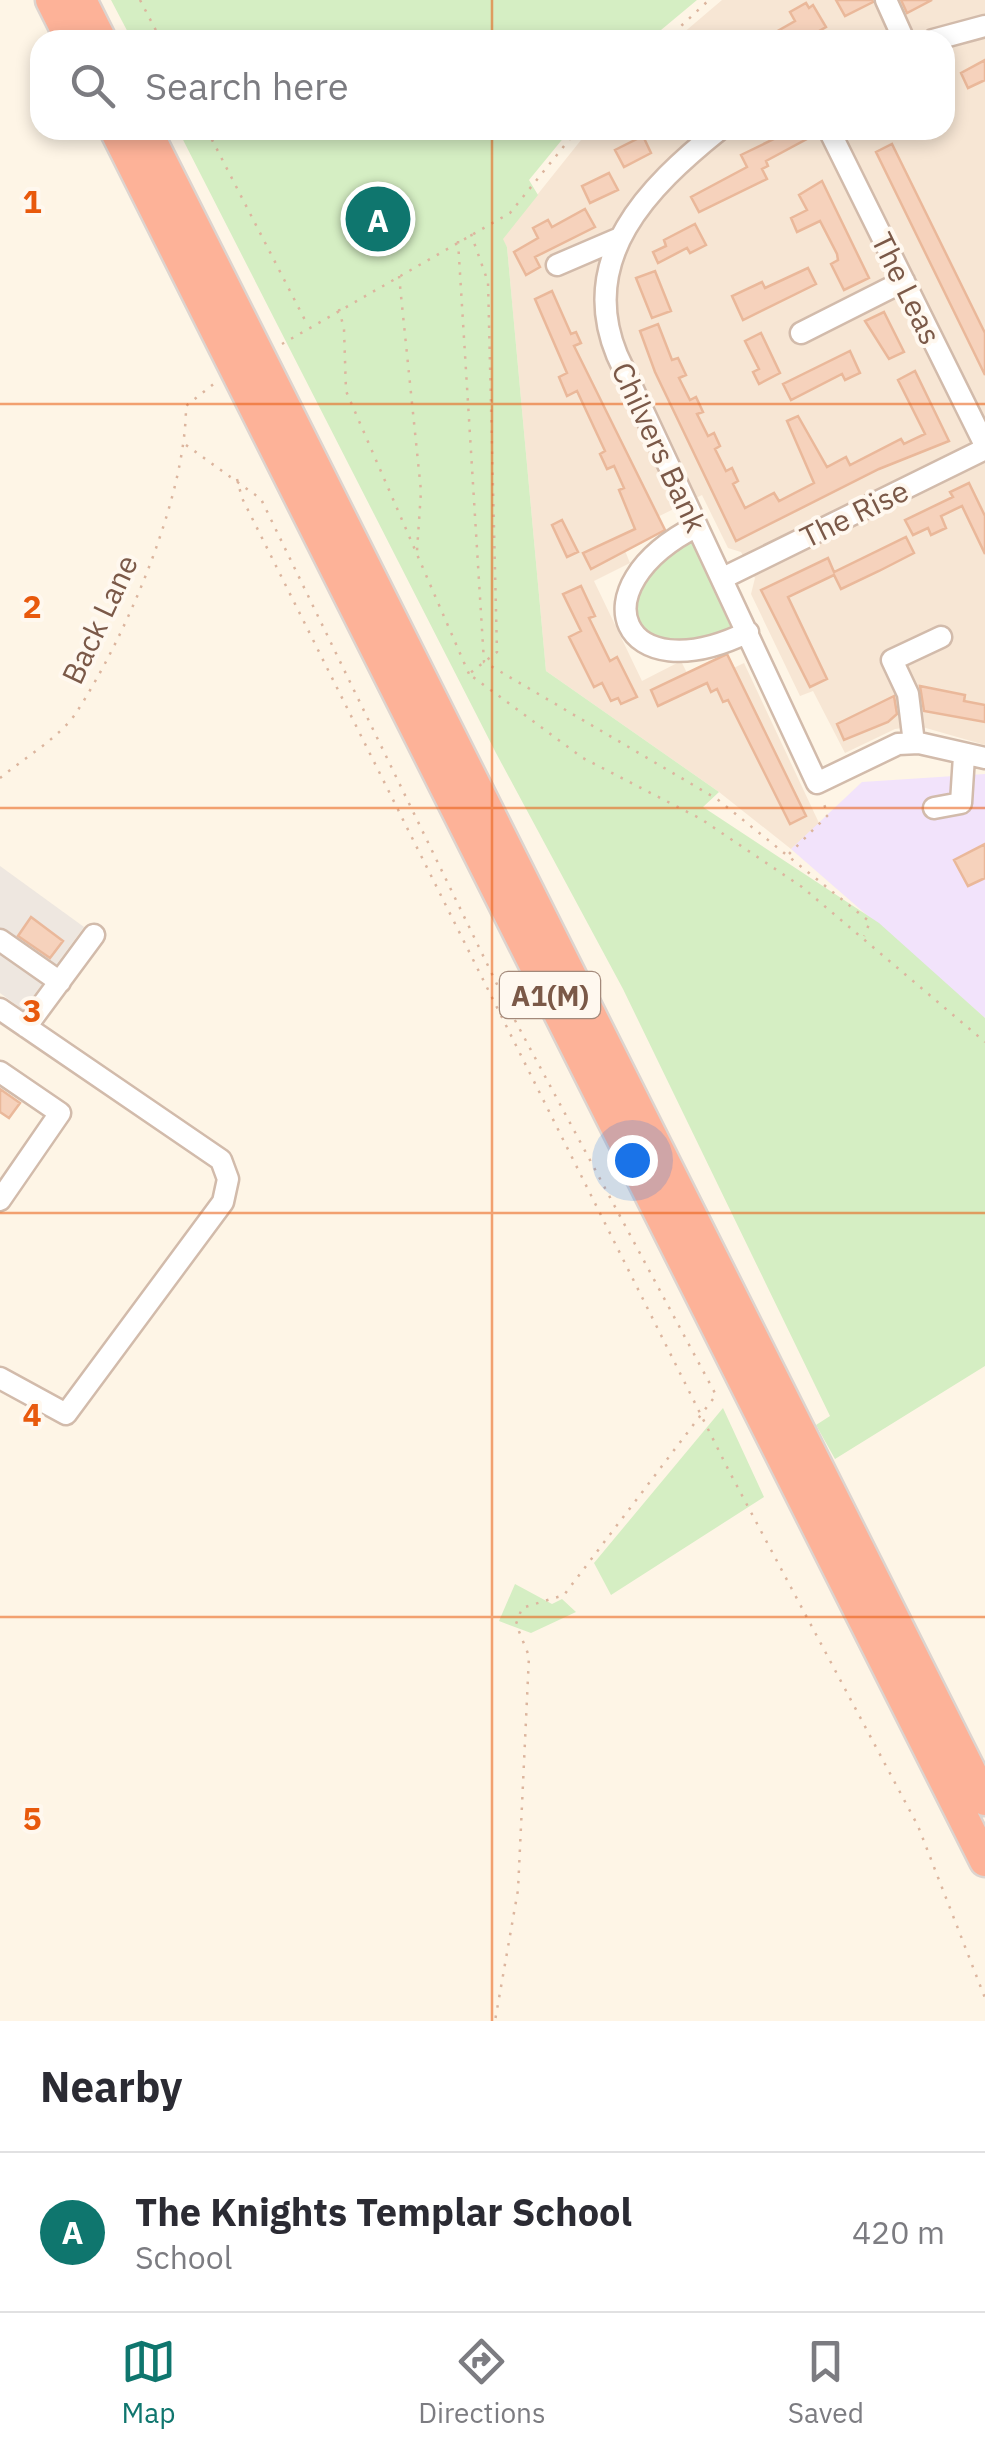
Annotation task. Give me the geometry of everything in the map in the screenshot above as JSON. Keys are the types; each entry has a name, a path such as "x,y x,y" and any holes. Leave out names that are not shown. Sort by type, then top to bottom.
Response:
{"highway":[{"path":"51,0 66,30"},
{"path":"81,0 96,30"},
{"name":"A1(M)","path":"120,140 985,1861"},
{"name":"A1(M)","path":"151,140 985,1800"}],"street":[{"path":"886,0 900,30"},
{"path":"955,34 985,26"},
{"name":"Chilvers Bank","path":"708,140 656,186 620,238 604,292 603,316 816,783"},
{"name":"The Leas","path":"835,140 985,447"},
{"path":"557,265 620,238"},
{"path":"801,333 904,282"},
{"name":"The Rise","path":"723,578 985,447"},
{"path":"697,526 656,549 636,575 625,609 632,630 652,646 695,652 748,632"},
{"path":"914,743 908,694 892,660 941,637"},
{"path":"816,783 869,754 914,743 974,757 961,803 934,808"},
{"path":"26,1027 94,935"},
{"path":"0,940 60,982"},
{"path":"0,1009 221,1160 228,1180 223,1202 66,1414 0,1378"},
{"path":"0,1072 60,1113 0,1200"}],"path":[{"path":"140,0 156,30"},
{"path":"676,30 708,0"},
{"path":"212,140 308,326"},
{"path":"281,345 510,213 569,140"},
{"path":"470,674 497,652 488,282 471,234"},
{"path":"458,241 484,662"},
{"path":"399,274 420,491 417,553"},
{"path":"338,309 344,329 346,391 470,674 582,758 701,819 773,867 985,1042"},
{"name":"Back Lane","path":"0,778 74,717 143,585 186,445 186,406 216,382"},
{"path":"186,445 216,470 237,478 261,499 510,1011 716,1396 564,1595 522,1608 516,1624 529,1656 518,1890 495,2021"},
{"path":"237,478 242,498 702,1416 918,1826 985,1998"},
{"path":"484,662 717,800 870,922 863,938"},
{"path":"788,856 828,814 816,783"}],"shaded area":[{"path":"722,0 985,0 985,745 919,726 895,729 845,753 813,691 800,696 751,594 755,578 741,552 728,548 702,495 619,536 630,563 594,581 642,681 681,661 694,687 744,663 819,823 791,849 719,792 546,671 507,247 502,239 581,140 955,140 955,30 687,30"},
{"path":"985,774 985,1018 791,849 862,782"},
{"path":"0,866 84,927 23,1010 0,993"}],"green space":[{"path":"111,0 697,0 661,30 127,30"},
{"path":"183,140 562,140 529,180 538,195 503,239 507,247 546,671 719,792 703,807 879,923 985,1018 985,1366 835,1459 816,1425 830,1416 623,989 496,753"},
{"path":"691,539 733,632 663,646 633,620 641,577 653,560"},
{"path":"723,1408 764,1497 611,1595 594,1563"},
{"path":"515,1584 552,1604 562,1599 576,1612 531,1633 499,1621"}],"building":[{"path":"836,0 872,0 873,2 845,16"},
{"path":"901,0 932,0 907,13"},
{"path":"806,3 809,8 813,5 826,27 779,30 795,21 790,12"},
{"path":"985,60 985,80 968,88 961,73"},
{"path":"635,140 645,140 651,153 624,167 615,150"},
{"path":"772,140 805,140 766,161 768,166 762,169 767,179 699,212 691,197 747,167 741,155"},
{"path":"892,144 985,333 985,375 876,152"},
{"path":"609,173 618,190 590,203 582,186"},
{"path":"822,181 869,278 844,290 831,264 838,260 837,254 820,221 797,232 791,218 807,210 799,195"},
{"path":"585,209 595,227 535,257 540,267 526,275 514,252 538,238 533,228 548,220 552,227"},
{"path":"695,224 706,245 690,253 687,248 658,263 653,252 666,246 664,240"},
{"path":"808,268 816,284 743,320 732,296 762,282 765,288"},
{"path":"655,271 671,311 652,318 636,278"},
{"path":"552,291 571,334 576,332 581,343 574,346 665,530 591,569 583,553 635,529 619,490 624,488 614,466 607,469 600,454 605,451 577,391 567,396 559,377 567,373 535,299"},
{"path":"884,312 904,352 889,359 865,321"},
{"path":"658,324 672,360 678,358 686,375 679,378 690,400 696,397 703,412 697,414 708,436 714,433 720,446 715,449 726,471 732,468 738,481 733,484 745,508 774,493 779,501 814,483 787,421 798,416 827,467 846,457 850,465 901,439 904,444 925,434 898,380 915,371 949,441 879,469 736,541 655,372 640,331"},
{"path":"761,333 780,373 759,384 753,372 759,369 745,341"},
{"path":"850,351 860,373 845,380 842,374 791,400 783,384"},
{"path":"969,483 985,516 985,554 962,506 941,516 946,528 931,535 928,528 913,535 905,520 953,497 950,492"},
{"path":"562,520 578,552 567,557 552,525"},
{"path":"906,537 914,553 879,571 841,589 834,575 788,597 827,679 810,687 761,590 828,558 834,572"},
{"path":"581,586 595,616 589,618 610,661 617,657 637,697 621,704 618,698 611,701 602,683 594,687 569,637 581,631 563,594"},
{"path":"727,654 806,816 790,824 728,700 723,702 717,689 711,692 707,683 658,706 651,690"},
{"path":"920,686 965,695 964,701 985,705 985,722 924,711"},
{"path":"894,696 897,714 888,722 844,740 837,724"},
{"path":"985,844 985,878 968,886 954,860"},
{"path":"31,917 63,941 50,958 18,936"},
{"path":"0,1089 20,1103 9,1118 0,1112"}],"place":[{"name":"The Knights Templar School","path":"378,219"}]}
